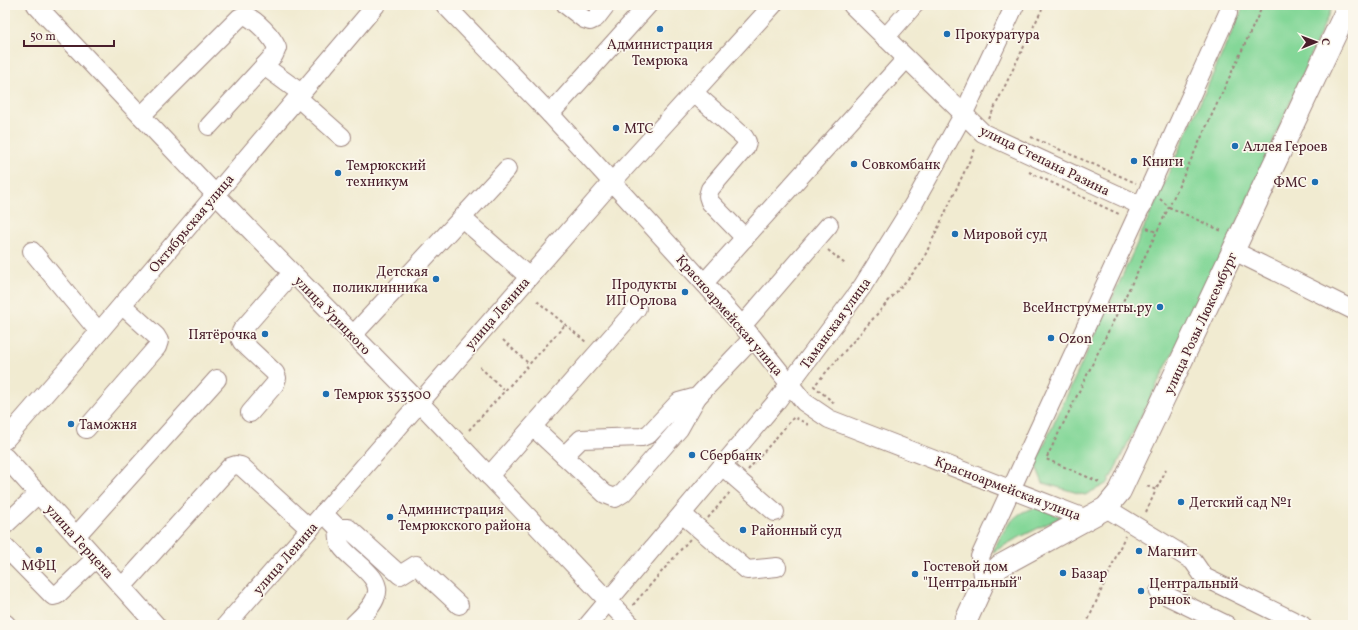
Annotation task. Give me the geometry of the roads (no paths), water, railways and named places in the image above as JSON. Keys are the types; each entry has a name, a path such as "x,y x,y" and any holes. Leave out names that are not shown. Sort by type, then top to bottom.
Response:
{"main road":[{"name":"улица Розы Люксембург","path":"964,625 984,581 1000,566 1106,508 1120,491 1349,5"}],"street":[{"name":"улица Урицкого","path":"36,5 215,194 420,403 631,625"},
{"name":"Октябрьская улица","path":"5,440 99,332 376,5"},
{"name":"Красноармейская улица","path":"445,5 550,114 704,283 748,332 804,402 829,419 1087,519"},
{"path":"566,5 584,19 590,21 596,18 606,5"},
{"path":"550,114 648,5"},
{"name":"улица Ленина","path":"226,625 528,277 693,92 773,5"},
{"name":"улица Степана Разина","path":"852,5 983,133 1138,214"},
{"path":"885,38 914,5"},
{"name":"Таманская улица","path":"588,625 790,384 866,281 913,205 963,115 1015,5"},
{"path":"984,581 980,557 1138,214 1228,13"},
{"path":"141,116 239,18 245,15 256,23 274,42 277,48 274,55 209,126"},
{"path":"704,283 906,59"},
{"path":"264,66 299,95 342,137"},
{"path":"693,92 744,137 747,142 745,148 710,189 708,196 710,202 745,238"},
{"path":"353,335 507,169"},
{"path":"462,218 528,277"},
{"path":"533,427 605,494 615,498 623,493 679,428 697,397 829,225"},
{"path":"32,251 99,332"},
{"path":"1234,251 1352,307"},
{"path":"250,413 275,384 277,378 274,373 242,342 239,336 242,330 292,273"},
{"path":"86,429 157,347 159,341 156,336 122,305"},
{"path":"489,476 637,308"},
{"path":"76,536 218,379"},
{"path":"564,456 581,439 646,436 679,402 697,397"},
{"name":"улица Герцена","path":"5,457 156,625"},
{"path":"122,587 230,467 236,465 241,466 310,529"},
{"path":"722,466 775,512"},
{"path":"5,525 38,494"},
{"path":"1106,508 1193,561 1204,577 1302,625"},
{"path":"323,513 338,528 340,545 370,574 377,588 377,595 374,601 353,625"},
{"path":"682,514 747,570 777,567"},
{"path":"338,528 348,528 400,575 416,565 459,605"},
{"path":"5,547 53,596 57,595 96,558"},
{"path":"1159,592 1227,625"}],"place":[{"name":"Администрация Темрюка","path":"660,29"},
{"name":"Прокуратура","path":"947,34"},
{"name":"МТС","path":"616,128"},
{"name":"Аллея Героев","path":"1235,146"},
{"name":"Книги","path":"1134,161"},
{"name":"Совкомбанк","path":"854,164"},
{"name":"Темрюкский техникум","path":"338,173"},
{"name":"ФМС","path":"1315,182"},
{"name":"Мировой суд","path":"955,234"},
{"name":"Детская поликлинника","path":"436,279"},
{"name":"Продукты ИП Орлова","path":"685,292"},
{"name":"ВсеИнструменты.ру","path":"1160,307"},
{"name":"Пятёрочка","path":"265,334"},
{"name":"Ozon","path":"1051,338"},
{"name":"Темрюк 353500","path":"326,394"},
{"name":"Таможня","path":"71,424"},
{"name":"Сбербанк","path":"692,455"},
{"name":"Детский сад №1","path":"1181,502"},
{"name":"Администрация Темрюкского района","path":"390,517"},
{"name":"Районный суд","path":"743,530"},
{"name":"МФЦ","path":"39,550"},
{"name":"Магнит","path":"1139,551"},
{"name":"Базар","path":"1063,573"},
{"name":"Гостевой дом \"Центральный\"","path":"915,574"},
{"name":"Центральный рынок","path":"1141,591"}]}
